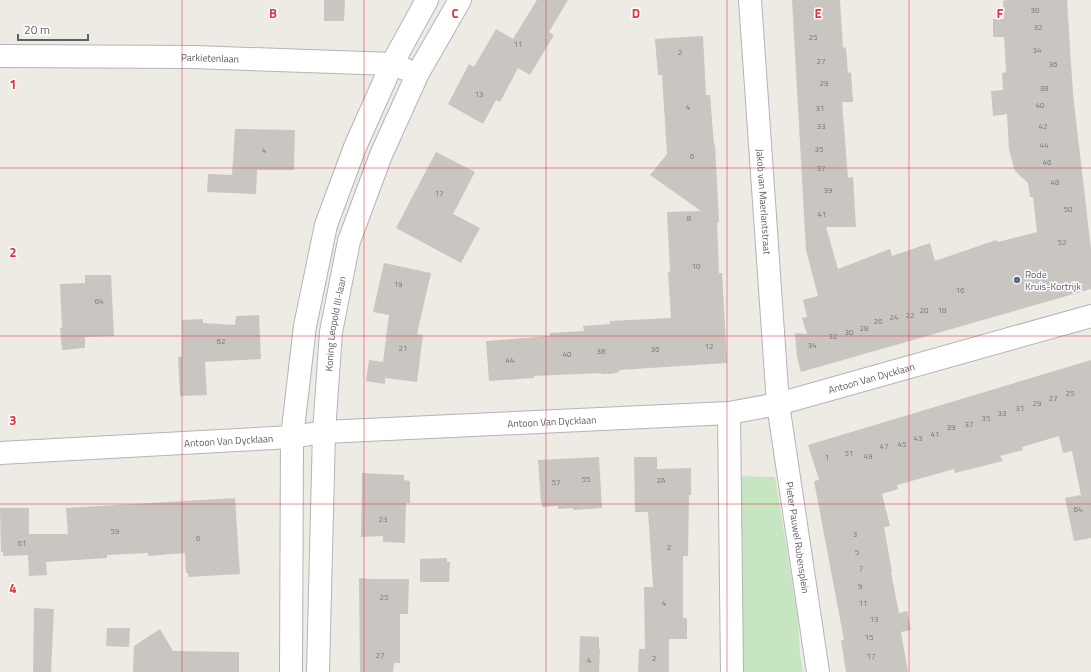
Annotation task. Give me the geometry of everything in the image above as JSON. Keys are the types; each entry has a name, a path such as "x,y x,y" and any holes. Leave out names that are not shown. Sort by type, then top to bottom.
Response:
{"street":[{"path":"291,672 292,437 305,326 326,225 355,147 392,64 427,0"},
{"name":"Koning Leopold III-laan","path":"318,672 324,432 331,332 349,241 381,155 418,73 460,0"},
{"name":"Jakob van Maerlantstraat","path":"750,0 778,404"},
{"name":"Parkietenlaan","path":"0,56 194,57 392,64 418,73"},
{"name":"Antoon Van Dycklaan","path":"0,453 292,437 324,432 729,413 778,404 1091,316"},
{"name":"Pieter Pauwel Rubensplein","path":"778,404 818,672"},
{"path":"729,413 732,672"}],"green space":[{"path":"737,476 775,477 798,620 800,655 803,672 737,672"}],"building":[{"path":"324,0 345,0 344,21 324,21"},
{"path":"537,0 568,0 549,32 554,35 530,75 518,68 500,102 496,100 483,124 448,104 469,64 474,67 496,29 513,39"},
{"path":"792,0 840,0 843,48 846,47 848,73 851,72 853,102 842,102 848,178 853,177 856,227 826,227 838,269 890,249 892,256 930,243 935,261 996,240 998,242 1037,232 1033,197 1030,197 1028,183 1015,171 1009,150 1007,114 993,116 991,91 1003,90 1002,73 1006,72 1004,37 993,37 993,19 1004,19 1003,1 1067,0 1073,94 1091,249 1091,289 801,372 797,357 795,333 807,334 802,318 807,317 803,300 818,296 806,250"},
{"path":"703,36 706,95 710,95 714,145 715,144 719,223 717,222 719,273 722,273 727,363 619,370 619,372 611,374 601,373 534,376 534,378 489,381 486,341 550,336 550,333 584,331 583,326 610,324 610,321 671,318 668,272 670,272 667,212 701,211 650,175 667,154 662,75 658,75 655,39"},
{"path":"235,129 295,130 294,170 257,170 256,194 207,192 208,174 232,175"},
{"path":"436,152 475,172 453,214 480,228 461,263 396,228"},
{"path":"384,263 431,273 417,334 423,335 417,382 385,378 385,384 366,381 369,360 383,362 389,315 373,312"},
{"path":"85,275 111,275 114,336 85,337 85,348 62,350 60,328 62,328 60,284 85,283"},
{"path":"259,315 261,359 205,362 207,395 180,396 178,357 182,357 182,320 203,319 203,323 235,325 236,316"},
{"path":"1091,360 1091,538 1074,541 1065,498 1081,495 1072,451 1063,453 1059,436 1022,447 1023,450 1000,456 1003,461 955,473 954,469 897,485 898,489 882,494 890,526 884,527 899,613 907,611 911,630 901,632 908,672 846,672 841,640 844,640 814,481 819,480 808,445"},
{"path":"599,457 602,508 573,510 573,508 558,509 558,506 542,507 538,460"},
{"path":"634,457 657,457 657,469 691,468 688,556 683,556 683,618 687,618 687,639 669,639 669,672 638,672 639,649 645,649 644,587 653,586 648,512 635,512"},
{"path":"362,473 404,475 404,480 410,481 410,503 406,503 405,543 383,542 383,536 361,537"},
{"path":"235,498 240,574 188,577 188,573 186,573 185,553 148,556 148,553 107,555 107,558 46,562 47,575 29,576 28,555 3,556 3,552 1,552 0,508 29,508 29,534 68,534 66,508"},
{"path":"447,558 447,562 450,562 449,582 420,582 420,559"},
{"path":"359,578 409,579 408,614 400,614 400,663 394,663 393,672 360,672"},
{"path":"34,608 54,609 51,672 33,672"},
{"path":"107,628 130,628 129,647 106,646"},
{"path":"160,629 173,651 239,652 239,672 133,672 134,646"},
{"path":"580,636 599,637 599,672 579,672"}],"place":[{"name":"Rode Kruis-Kortrijk","path":"1017,280"}]}
